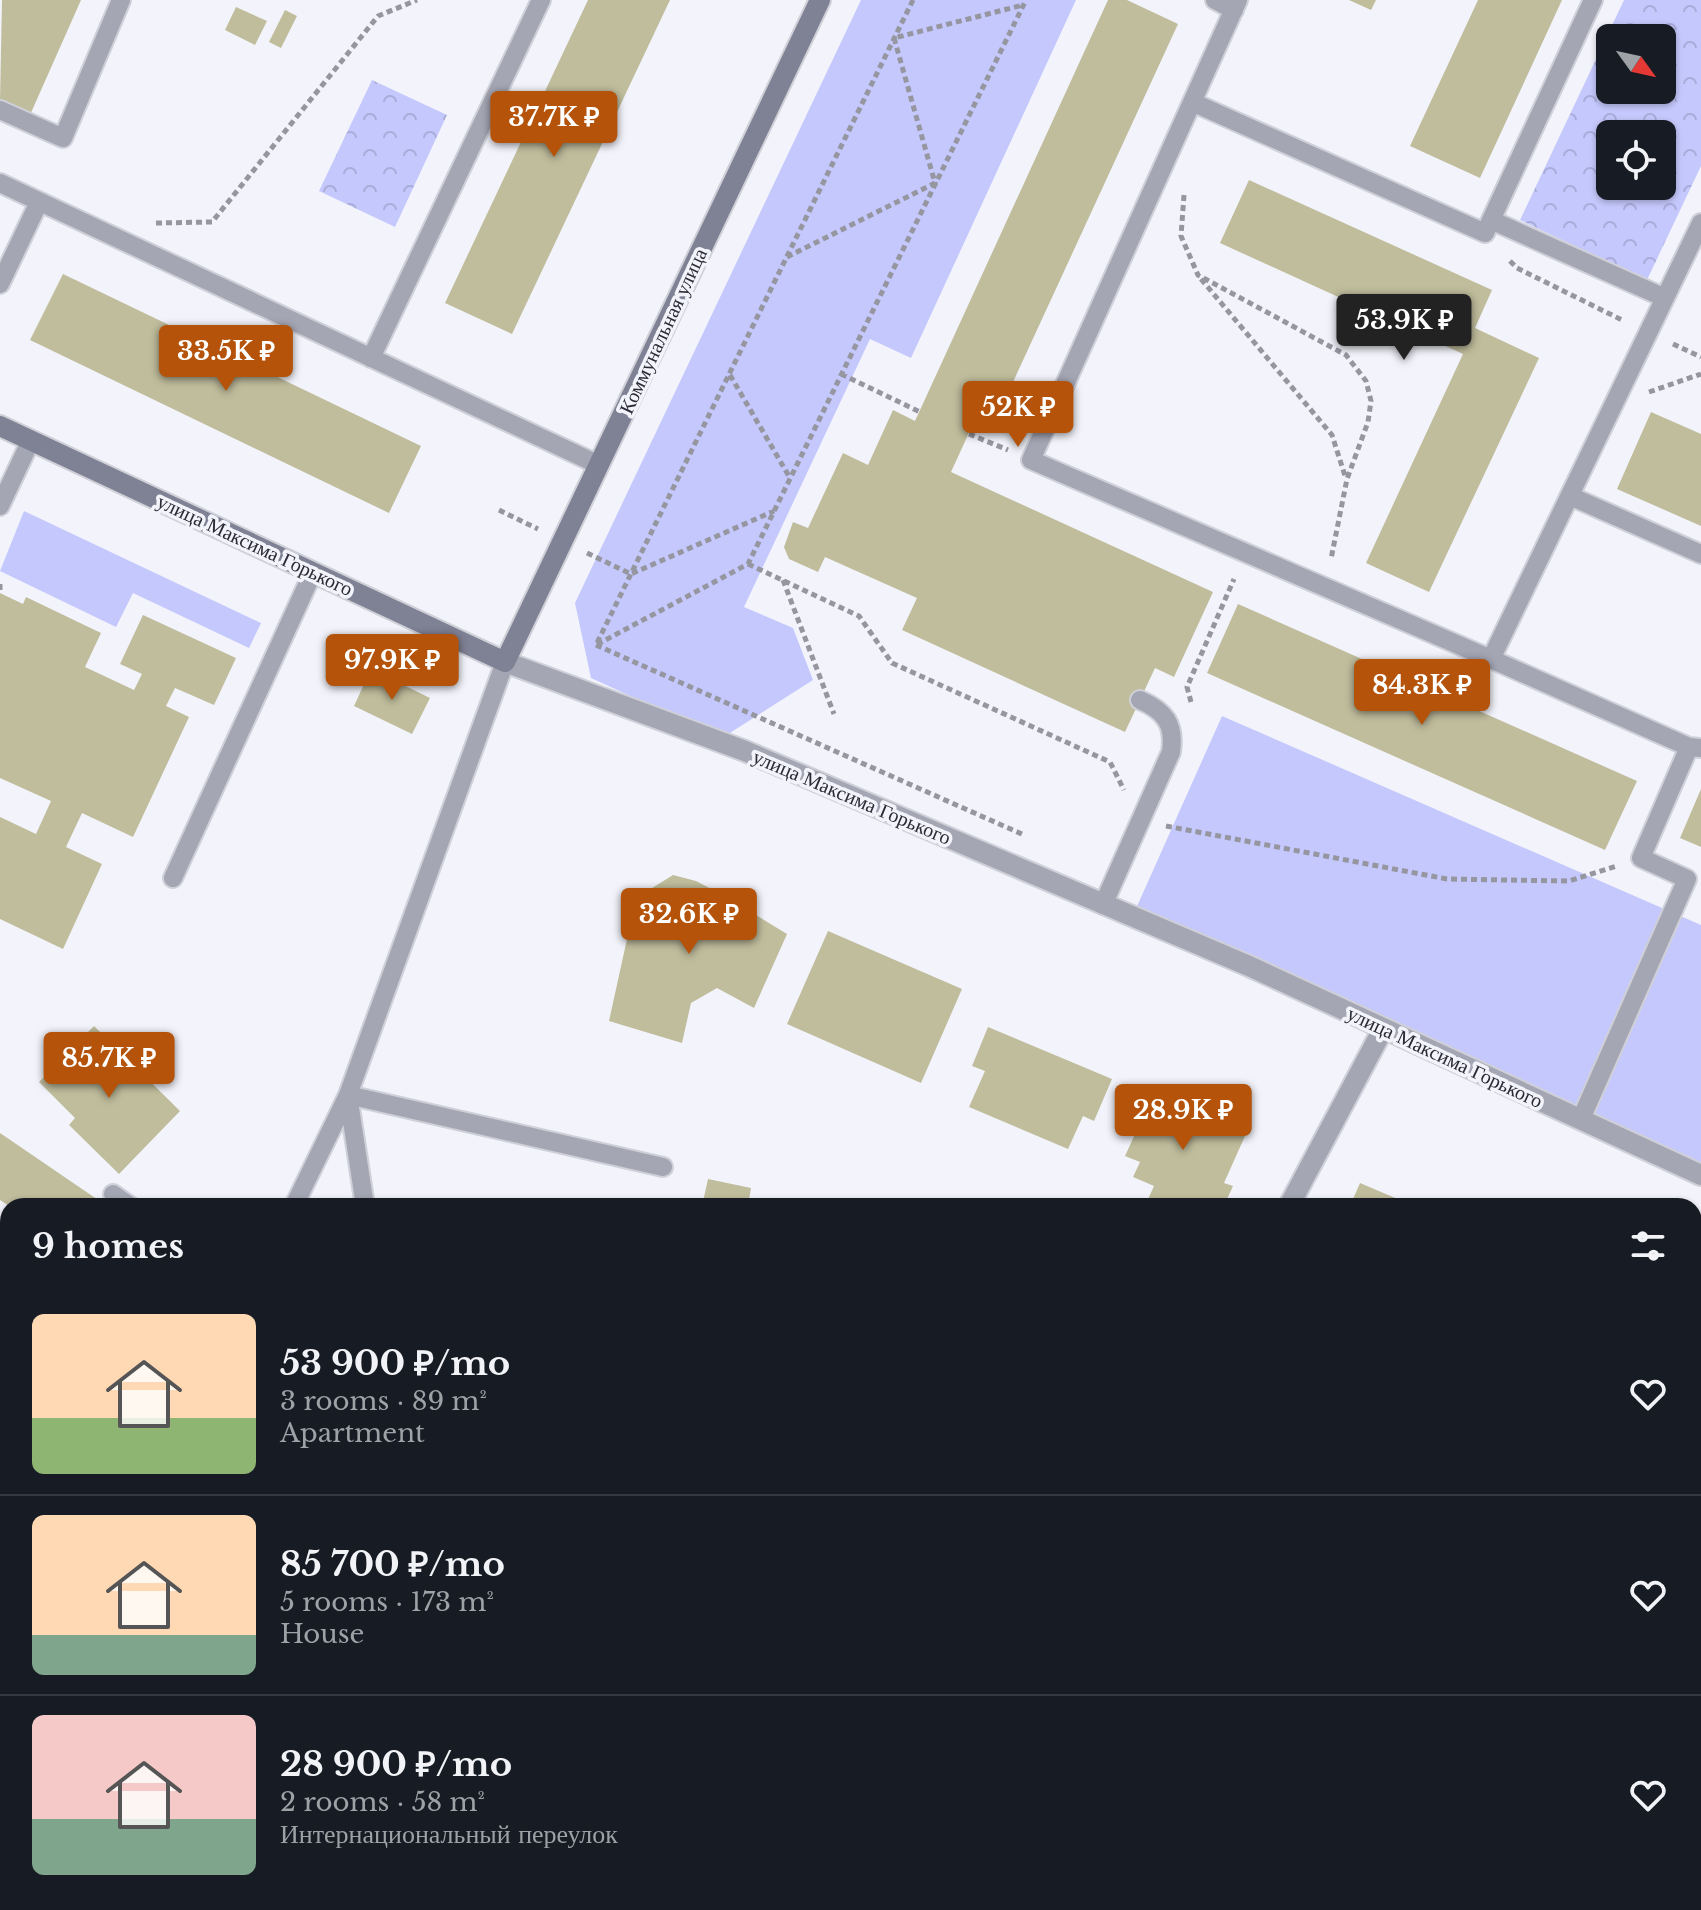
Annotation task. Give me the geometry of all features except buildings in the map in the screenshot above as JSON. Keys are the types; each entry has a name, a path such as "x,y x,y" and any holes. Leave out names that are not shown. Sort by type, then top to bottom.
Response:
{"main road":[{"name":"Коммунальная улица","path":"505,662 820,0"},
{"name":"улица Максима Горького","path":"0,426 505,662"}],"street":[{"name":"улица Максима Горького","path":"505,662 745,751 1249,966 1701,1175"},
{"path":"1293,1198 1383,1029"}],"lane":[{"path":"0,110 63,138 121,0"},
{"path":"371,358 541,0"},
{"path":"1215,0 1236,5 1031,460 1695,747 1641,858 1694,882 1581,1119"},
{"path":"1488,227 1593,0"},
{"path":"1192,102 1665,298"},
{"path":"0,183 599,465"},
{"path":"0,284 39,202"},
{"path":"1491,659 1701,223"},
{"path":"0,506 31,440"},
{"path":"1570,496 1701,554"},
{"path":"173,878 313,572"},
{"path":"298,1198 348,1095 505,662"},
{"path":"1103,905 1171,752 1173,737 1161,710 1140,700"},
{"path":"348,1095 663,1167"},
{"path":"348,1095 364,1198"},
{"path":"113,1194 119,1198"}],"path":[{"path":"131,245 153,223 212,222 378,16 417,0"},
{"path":"596,645 913,0"},
{"path":"894,38 1025,2"},
{"path":"596,645 748,564 1025,2"},
{"path":"894,38 935,183"},
{"path":"787,257 935,183"},
{"path":"1184,184 1181,236 1198,275 1332,435 1347,479"},
{"path":"1488,227 1517,268 1701,357"},
{"path":"1198,275 1346,355 1366,381 1371,401 1368,422 1347,479 1333,556 1320,584"},
{"path":"729,374 790,478"},
{"path":"841,374 920,412"},
{"path":"969,434 1031,460"},
{"path":"631,574 774,511"},
{"path":"748,564 859,616 892,663 1110,762 1139,824"},
{"path":"783,580 834,714"},
{"path":"0,584 0,591"},
{"path":"596,645 1029,837"},
{"path":"1165,826 1447,879 1569,881 1621,865"}],"green space":[{"path":"861,0 1076,0 911,358 870,339 744,607 793,628 813,680 722,738 591,678 575,603"},
{"path":"1624,0 1701,0 1701,166 1647,280 1520,220 1596,59 1596,104 1676,104 1676,24 1613,24"},
{"path":"372,80 447,115 395,227 319,191"},
{"path":"24,511 261,623 249,648 133,593 116,627 0,571"},
{"path":"1222,716 1701,925 1701,1179 1130,922"}]}
